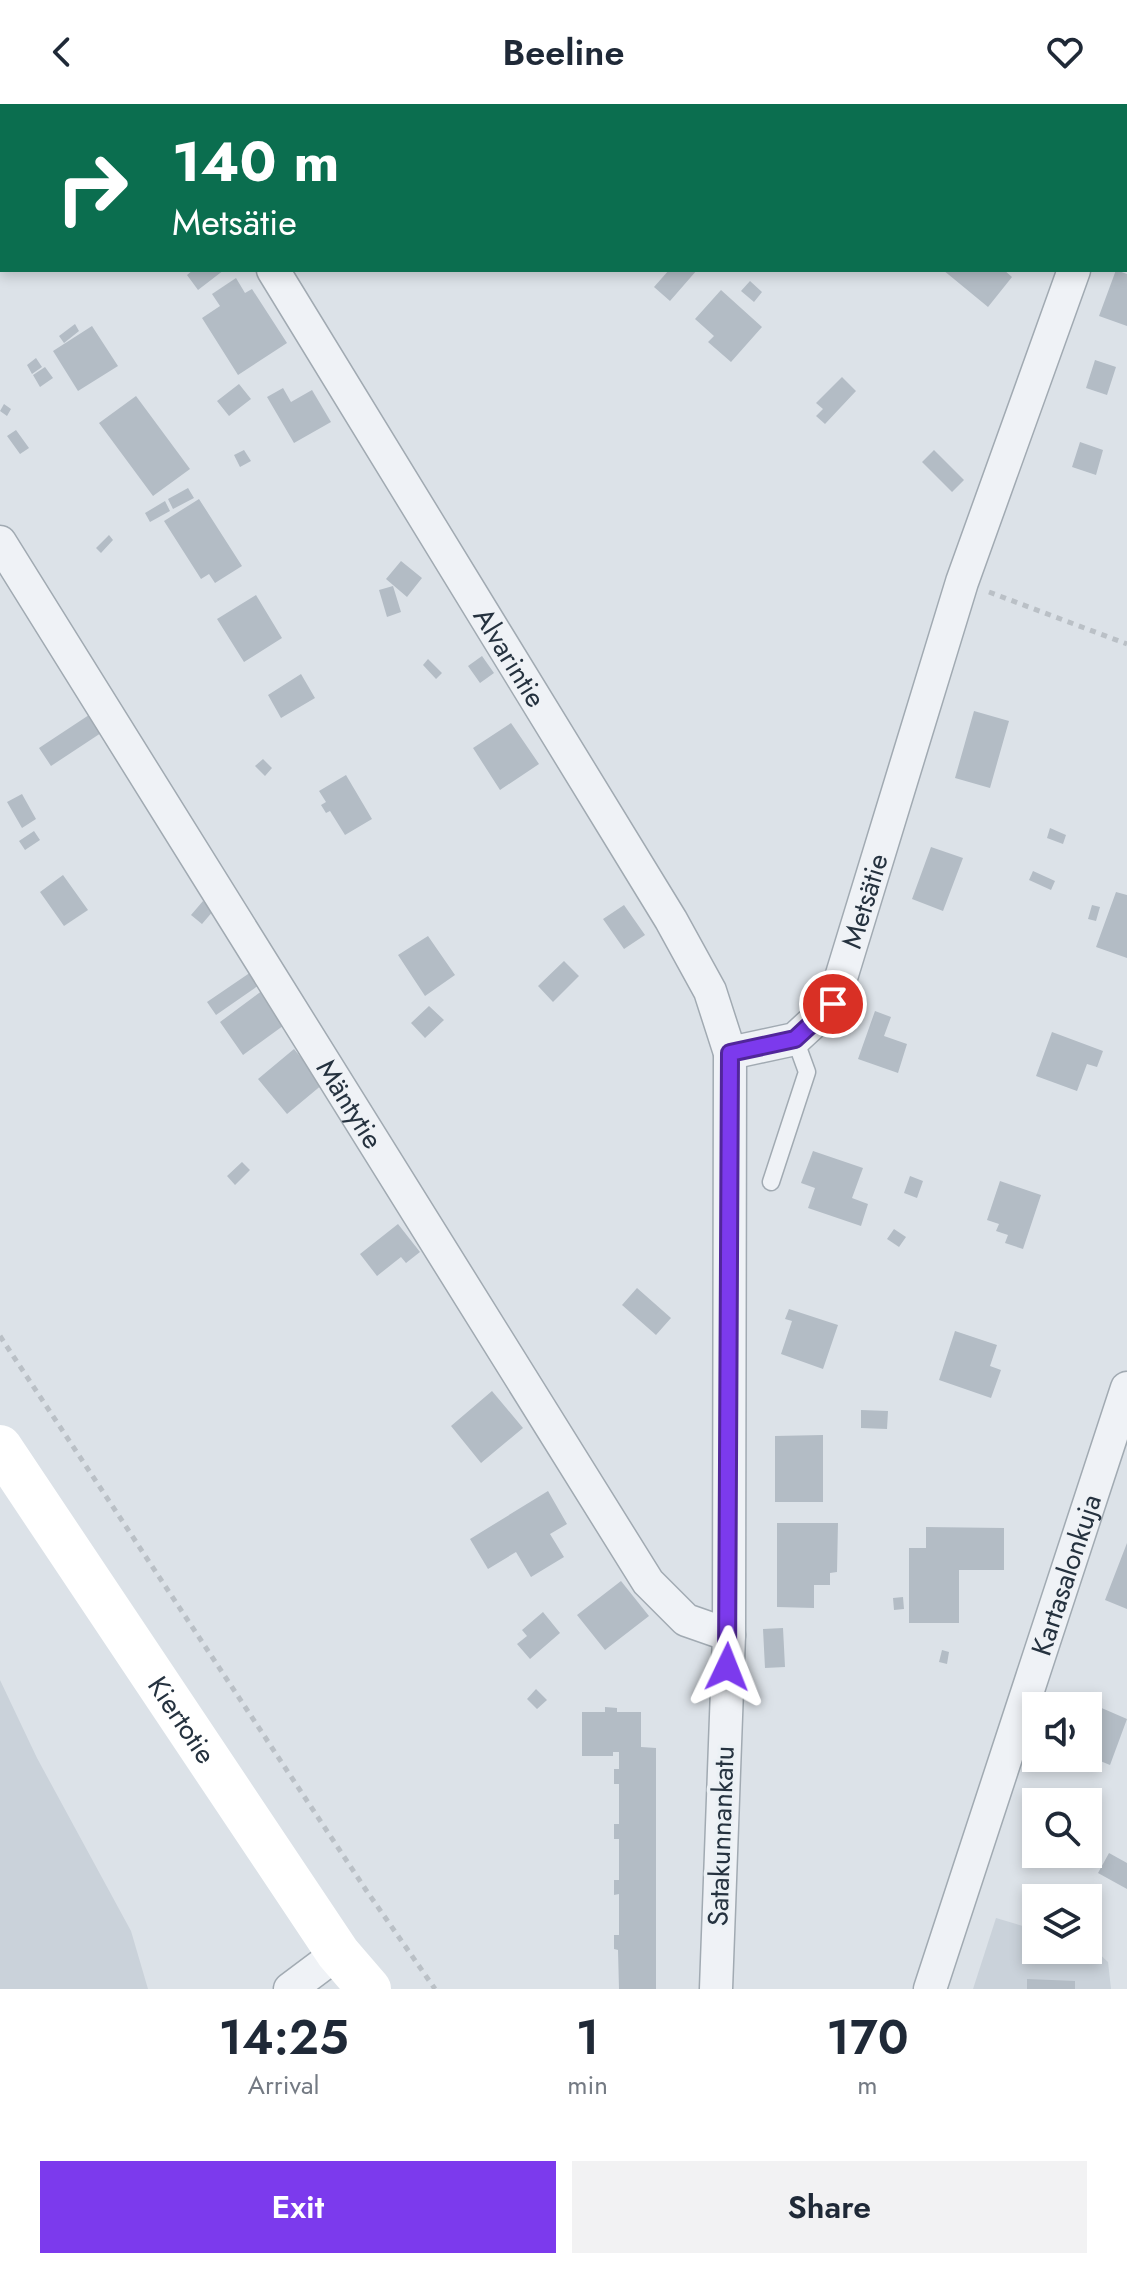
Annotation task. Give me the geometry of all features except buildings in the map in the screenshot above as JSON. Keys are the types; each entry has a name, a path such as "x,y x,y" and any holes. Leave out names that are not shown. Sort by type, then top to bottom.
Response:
{"street":[{"name":"Alvarintie","path":"274,272 671,920 710,991 730,1053"},
{"name":"Metsätie","path":"795,1039 833,1004 962,582 1073,272"},
{"name":"Mäntytie","path":"0,542 648,1582 686,1620 729,1635"},
{"path":"729,1635 730,1053 795,1039"},
{"name":"Kartasalonkuja","path":"930,1989 1127,1388"},
{"name":"Kiertotie","path":"0,1447 338,1953 369,1989"},
{"name":"Satakunnankatu","path":"716,1989 729,1635"},
{"path":"290,1989 338,1953"}],"lane":[{"path":"771,1182 807,1072 795,1039"}],"path":[{"path":"962,582 1127,644"},
{"path":"0,1336 357,1877 435,1989"}],"shaded area":[{"path":"0,1680 37,1758 131,1931 148,1989 0,1989"},
{"path":"996,1918 1022,1926 1022,1964 1102,1964 1102,1956 1108,1962 1111,1989 973,1989"}],"route":[{"path":"727,1667 730,1053 795,1039 833,1004"}]}
